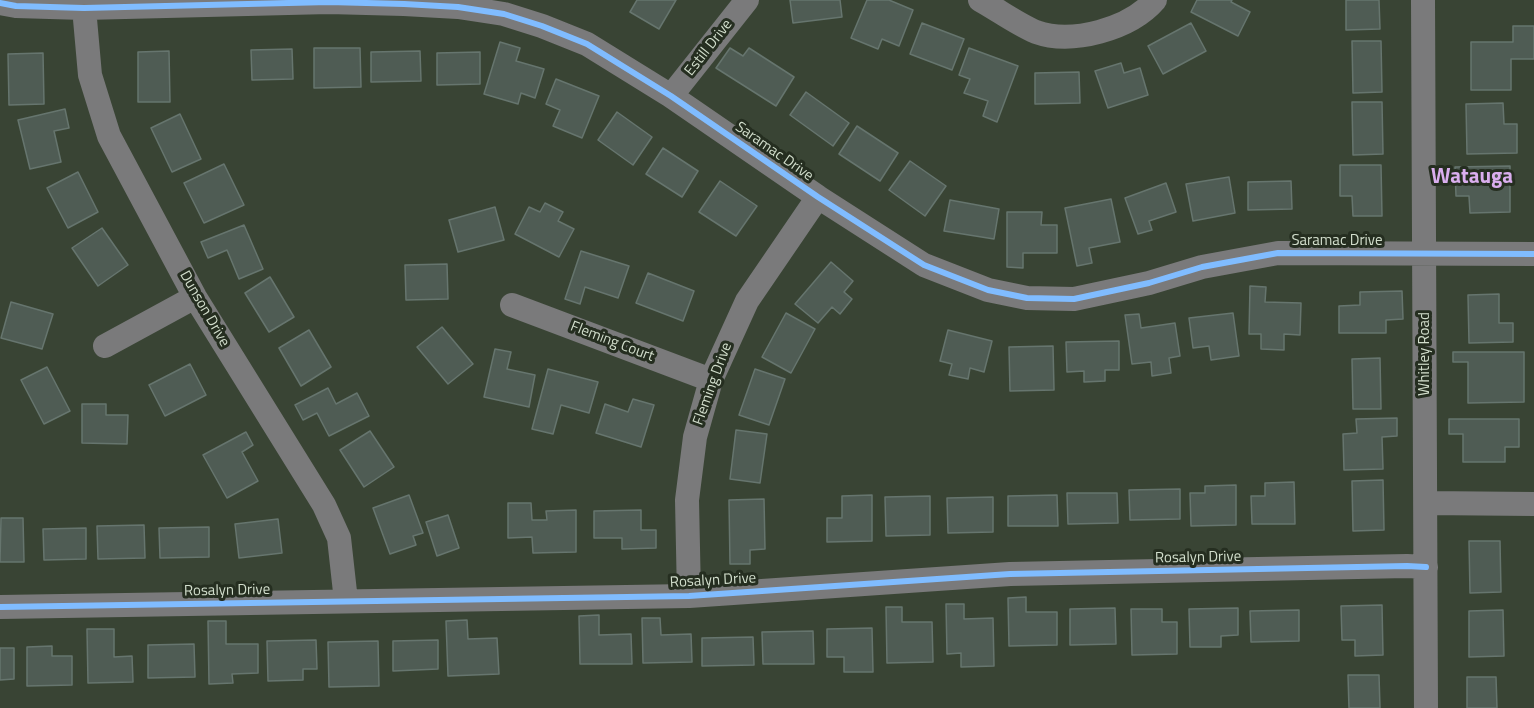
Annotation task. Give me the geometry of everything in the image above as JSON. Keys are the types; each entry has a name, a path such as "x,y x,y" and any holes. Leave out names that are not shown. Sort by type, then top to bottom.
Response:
{"street":[{"name":"Estill Drive","path":"671,96 747,0"},
{"path":"980,0 1036,32 1065,37 1092,34 1122,24 1155,0"},
{"name":"Whitley Road","path":"1423,0 1426,708"},
{"name":"Saramac Drive","path":"0,3 16,6 84,8 329,2 505,7 542,26 586,44 671,96 818,197 924,265 988,290 1027,298 1074,299 1149,283 1202,267 1278,253 1534,254"},
{"name":"Dunson Drive","path":"84,8 90,75 109,136 195,297 324,505 339,538 346,601"},
{"name":"Fleming Drive","path":"688,596 687,500 695,437 711,380 747,301 818,197"},
{"path":"105,346 195,297"},
{"name":"Fleming Court","path":"512,305 711,380"},
{"path":"1426,503 1534,504"},
{"name":"Rosalyn Drive","path":"0,608 688,596 1010,574 1426,567"}],"building":[{"path":"637,0 676,0 659,29 630,12"},
{"path":"790,0 840,0 842,17 793,23"},
{"path":"867,0 889,0 913,10 899,46 882,39 878,49 851,38"},
{"path":"1197,0 1232,0 1231,2 1250,12 1238,36 1191,12"},
{"path":"1346,0 1379,0 1380,29 1346,30"},
{"path":"922,23 964,39 952,70 910,54"},
{"path":"1191,23 1206,51 1163,74 1148,46"},
{"path":"1513,26 1534,26 1534,59 1511,59 1511,90 1471,90 1471,42 1513,42"},
{"path":"1352,41 1381,41 1382,92 1353,93"},
{"path":"500,42 520,48 516,61 544,69 535,98 521,93 518,104 484,94"},
{"path":"314,48 360,48 361,87 314,88"},
{"path":"730,48 743,56 749,48 794,77 776,106 716,68"},
{"path":"969,48 1018,66 997,122 983,116 988,101 964,93 970,79 959,75"},
{"path":"292,49 293,79 252,80 251,50"},
{"path":"169,51 170,102 138,102 138,52"},
{"path":"420,51 421,81 371,82 371,52"},
{"path":"480,52 480,84 437,85 437,53"},
{"path":"43,53 44,104 9,105 8,54"},
{"path":"1121,63 1124,73 1140,68 1148,95 1108,108 1095,71"},
{"path":"1079,72 1080,103 1035,104 1035,73"},
{"path":"556,79 599,96 582,138 553,126 560,110 546,104"},
{"path":"806,92 849,123 833,146 790,115"},
{"path":"1352,102 1382,102 1383,154 1353,155"},
{"path":"1503,103 1504,124 1517,124 1517,153 1467,154 1466,104"},
{"path":"65,109 69,128 54,131 61,162 30,169 18,120"},
{"path":"617,112 652,137 633,165 598,140"},
{"path":"180,114 201,159 172,172 151,128"},
{"path":"857,126 898,153 880,181 839,154"},
{"path":"663,148 698,171 682,197 646,174"},
{"path":"910,161 946,186 925,216 889,190"},
{"path":"224,164 244,205 204,223 184,183"},
{"path":"1340,165 1381,165 1382,216 1353,216 1352,196 1340,196"},
{"path":"1510,166 1510,212 1470,213 1469,196 1456,196 1455,167"},
{"path":"78,172 98,212 68,228 47,188"},
{"path":"1229,177 1235,213 1193,221 1186,184"},
{"path":"720,181 757,206 736,236 699,212"},
{"path":"1291,181 1292,209 1248,210 1248,182"},
{"path":"1166,183 1176,212 1149,221 1152,230 1138,234 1125,198"},
{"path":"1111,199 1120,242 1089,248 1092,263 1077,266 1065,208"},
{"path":"950,200 999,209 994,239 944,231"},
{"path":"545,203 563,212 558,221 574,229 559,257 515,234 529,207 540,212"},
{"path":"495,207 504,240 458,252 449,220"},
{"path":"1007,212 1042,212 1041,225 1057,225 1057,253 1023,253 1023,268 1007,267"},
{"path":"244,225 263,269 239,279 227,250 208,258 201,242"},
{"path":"102,228 128,265 98,286 72,248"},
{"path":"581,251 629,266 618,298 585,287 580,304 565,299"},
{"path":"831,262 853,281 844,292 852,299 840,314 832,307 818,323 795,304"},
{"path":"447,264 448,299 406,300 405,265"},
{"path":"648,273 694,291 683,321 636,303"},
{"path":"270,277 294,317 269,332 245,293"},
{"path":"1250,286 1266,287 1265,302 1301,303 1300,335 1284,334 1284,350 1261,349 1261,334 1249,334"},
{"path":"1402,291 1403,319 1386,320 1386,333 1339,333 1339,306 1360,305 1360,292"},
{"path":"1499,294 1499,323 1513,323 1513,342 1469,343 1468,295"},
{"path":"11,302 53,314 42,349 1,338"},
{"path":"786,313 815,329 791,373 762,357"},
{"path":"1233,313 1239,356 1211,360 1209,346 1193,348 1189,318"},
{"path":"1139,314 1141,328 1175,323 1180,356 1169,358 1171,373 1152,376 1151,362 1132,364 1125,315"},
{"path":"442,327 473,364 448,384 417,347"},
{"path":"309,330 331,367 301,386 279,348"},
{"path":"948,330 992,341 984,372 970,368 968,379 949,375 952,364 940,361"},
{"path":"1119,341 1119,370 1105,370 1105,381 1084,382 1084,371 1067,372 1066,342"},
{"path":"1053,346 1054,390 1010,391 1009,347"},
{"path":"495,349 511,352 507,369 535,375 529,407 484,397"},
{"path":"1453,352 1524,352 1524,402 1468,403 1468,362 1453,362"},
{"path":"1380,358 1381,409 1353,409 1352,359"},
{"path":"190,364 206,395 165,416 149,385"},
{"path":"47,367 70,411 44,424 21,380"},
{"path":"548,369 598,382 589,413 561,405 553,434 532,429"},
{"path":"755,369 785,379 769,425 739,415"},
{"path":"328,388 336,404 357,393 369,416 329,436 317,413 303,420 295,405"},
{"path":"633,399 654,405 641,447 596,433 605,404 628,412"},
{"path":"82,404 106,404 106,415 128,415 127,444 82,443"},
{"path":"1397,418 1397,436 1382,437 1383,469 1344,470 1343,434 1357,433 1356,419"},
{"path":"1449,419 1519,419 1519,447 1505,447 1505,462 1463,462 1463,434 1449,434"},
{"path":"736,430 767,434 760,483 730,479"},
{"path":"370,431 394,467 364,487 340,450"},
{"path":"246,432 253,445 242,452 258,481 227,498 203,455"},
{"path":"1383,480 1384,530 1353,531 1352,481"},
{"path":"1294,482 1295,524 1252,524 1251,496 1265,496 1265,483"},
{"path":"1236,485 1236,525 1191,526 1190,493 1205,493 1205,486"},
{"path":"1180,489 1180,519 1130,520 1129,490"},
{"path":"1067,493 1117,493 1118,523 1068,524"},
{"path":"409,495 423,533 413,536 416,545 390,554 373,508"},
{"path":"872,495 872,541 827,542 827,518 842,518 842,496"},
{"path":"1057,495 1058,526 1008,526 1008,496"},
{"path":"930,496 930,535 886,536 885,497"},
{"path":"993,497 993,532 948,533 947,498"},
{"path":"764,499 765,549 750,550 750,564 730,564 729,500"},
{"path":"508,503 531,503 532,520 547,520 546,511 576,510 576,552 533,553 532,537 508,538"},
{"path":"641,510 641,530 656,530 656,548 622,549 622,538 594,538 594,511"},
{"path":"448,515 459,548 437,556 426,522"},
{"path":"1,518 23,518 24,562 0,562"},
{"path":"278,519 282,553 239,558 235,524"},
{"path":"144,525 145,558 98,559 97,526"},
{"path":"209,527 209,557 160,558 159,528"},
{"path":"86,528 86,559 44,560 43,529"},
{"path":"1469,541 1500,541 1501,592 1470,593"},
{"path":"1026,597 1026,612 1057,612 1057,645 1009,646 1008,598"},
{"path":"946,604 964,604 964,619 993,618 994,666 961,667 961,653 947,654"},
{"path":"1382,605 1383,655 1355,656 1355,640 1342,640 1341,606"},
{"path":"886,607 902,607 902,622 932,622 933,662 887,663"},
{"path":"1115,608 1116,644 1070,645 1070,609"},
{"path":"1238,608 1238,635 1221,636 1221,647 1190,647 1189,609"},
{"path":"1131,609 1162,609 1162,622 1177,622 1177,654 1132,655"},
{"path":"1299,610 1299,641 1251,642 1250,611"},
{"path":"1503,610 1504,656 1469,657 1469,611"},
{"path":"599,615 599,635 631,634 632,664 580,664 579,616"},
{"path":"642,618 660,618 661,635 691,634 692,662 643,663"},
{"path":"467,620 468,639 497,638 499,674 448,676 446,621"},
{"path":"208,621 226,621 226,644 258,644 258,673 232,674 233,683 209,684"},
{"path":"872,628 873,672 844,672 844,657 827,657 827,629"},
{"path":"87,629 114,629 114,657 132,656 133,682 88,683"},
{"path":"813,631 814,664 763,664 762,632"},
{"path":"753,637 754,665 702,666 702,638"},
{"path":"316,640 317,669 303,669 303,680 268,681 267,641"},
{"path":"438,640 438,669 393,671 393,641"},
{"path":"378,641 379,686 329,687 328,642"},
{"path":"194,644 195,677 148,678 148,645"},
{"path":"52,646 52,656 72,656 72,685 27,686 27,647"},
{"path":"0,648 14,648 14,679 0,680"},
{"path":"1348,675 1379,675 1380,708 1349,708"},
{"path":"1467,677 1496,677 1497,708 1467,708"}],"cycle path":[{"path":"0,3 16,6 84,8 329,2 458,7 504,14 587,44 671,96 818,197 924,265 988,290 1027,298 1074,299 1149,283 1202,267 1278,253 1534,254"},
{"path":"0,607 689,596 1010,574 1426,567"}],"district":[{"name":"Watauga","path":"1472,178"}]}
